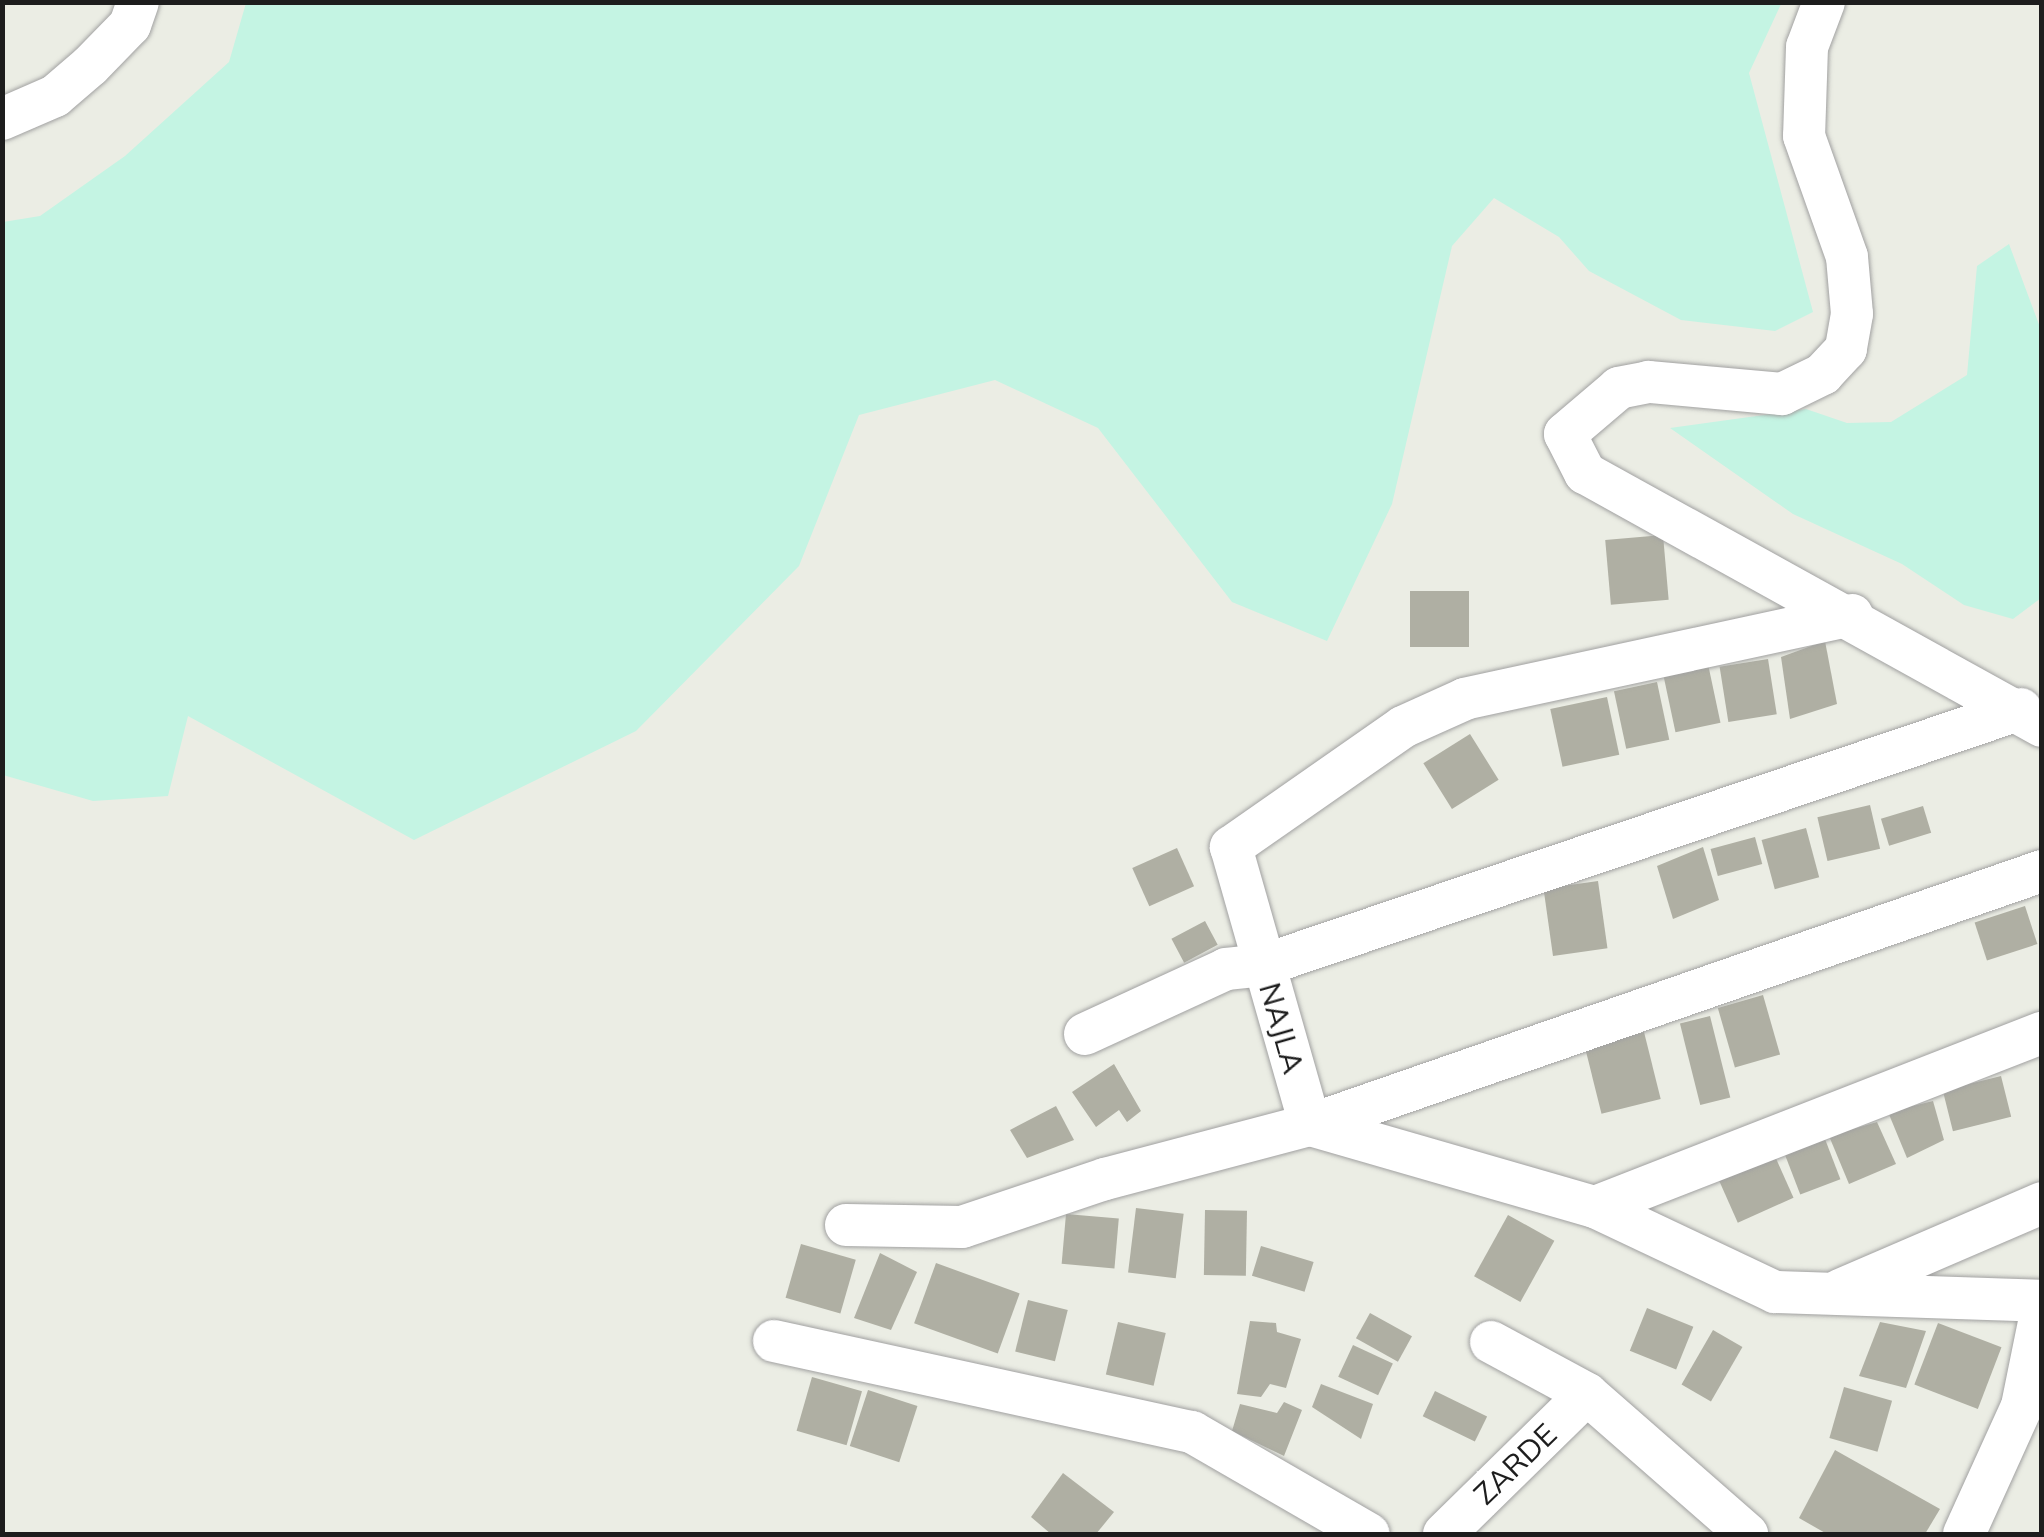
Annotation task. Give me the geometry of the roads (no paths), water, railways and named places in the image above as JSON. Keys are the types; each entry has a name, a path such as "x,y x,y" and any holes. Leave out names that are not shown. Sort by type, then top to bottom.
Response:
{"street":[{"path":"2,119 55,96 90,66 130,25 138,2"},
{"path":"1824,2 1807,47 1804,136 1847,257 1852,314 1846,349 1822,374 1782,394 1648,382 1619,388 1565,434 1585,473 1852,615 2031,718"},
{"name":"NAJLA","path":"1310,1125 1230,847 1403,726 1465,699 1852,615"},
{"path":"1085,1034 1226,969 1264,965 2031,718"},
{"path":"846,1225 962,1228 1105,1179 1310,1125 2042,870"},
{"path":"1595,1207 2042,1033"},
{"path":"1310,1125 1595,1207 1775,1292 2042,1305 2032,1409 1964,1534"},
{"path":"1830,1294 2042,1203"},
{"path":"774,1341 1192,1432 1369,1534"},
{"path":"1492,1342 1587,1394 1747,1534"},
{"name":"ZARDE","path":"1444,1534 1587,1394"}]}
